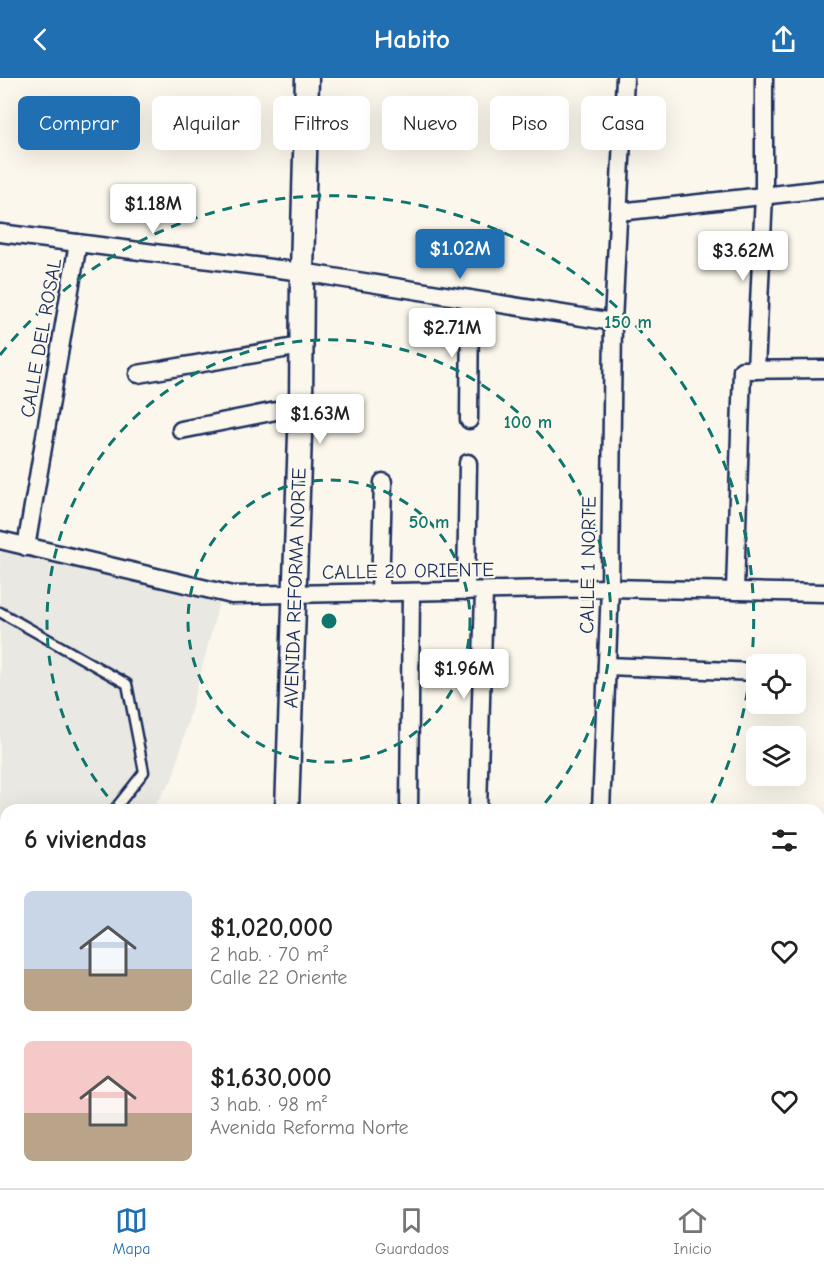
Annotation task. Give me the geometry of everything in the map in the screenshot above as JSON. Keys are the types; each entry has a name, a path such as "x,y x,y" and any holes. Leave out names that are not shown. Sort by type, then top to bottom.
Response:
{"street":[{"name":"AVENIDA REFORMA NORTE","path":"287,804 301,406 307,78"},
{"name":"CALLE 1 NORTE","path":"601,804 610,588 613,322 625,78"},
{"path":"735,591 749,370 764,195 764,78"},
{"path":"619,212 824,189"},
{"path":"0,233 302,272 613,322"},
{"name":"CALLE DEL ROSAL","path":"27,548 78,243"},
{"path":"469,420 470,299"},
{"path":"138,374 301,346"},
{"path":"749,370 824,369"},
{"path":"181,430 301,406"},
{"path":"466,591 468,464"},
{"path":"380,593 382,482"},
{"name":"CALLE 20 ORIENTE","path":"0,540 232,595 610,588 824,593"},
{"path":"478,804 484,591"},
{"path":"409,804 411,592"},
{"path":"607,666 746,672"}],"lane":[{"path":"0,612 127,684 144,772 119,804"}],"shaded area":[{"path":"0,546 219,603 173,778 155,804 0,804"}]}
